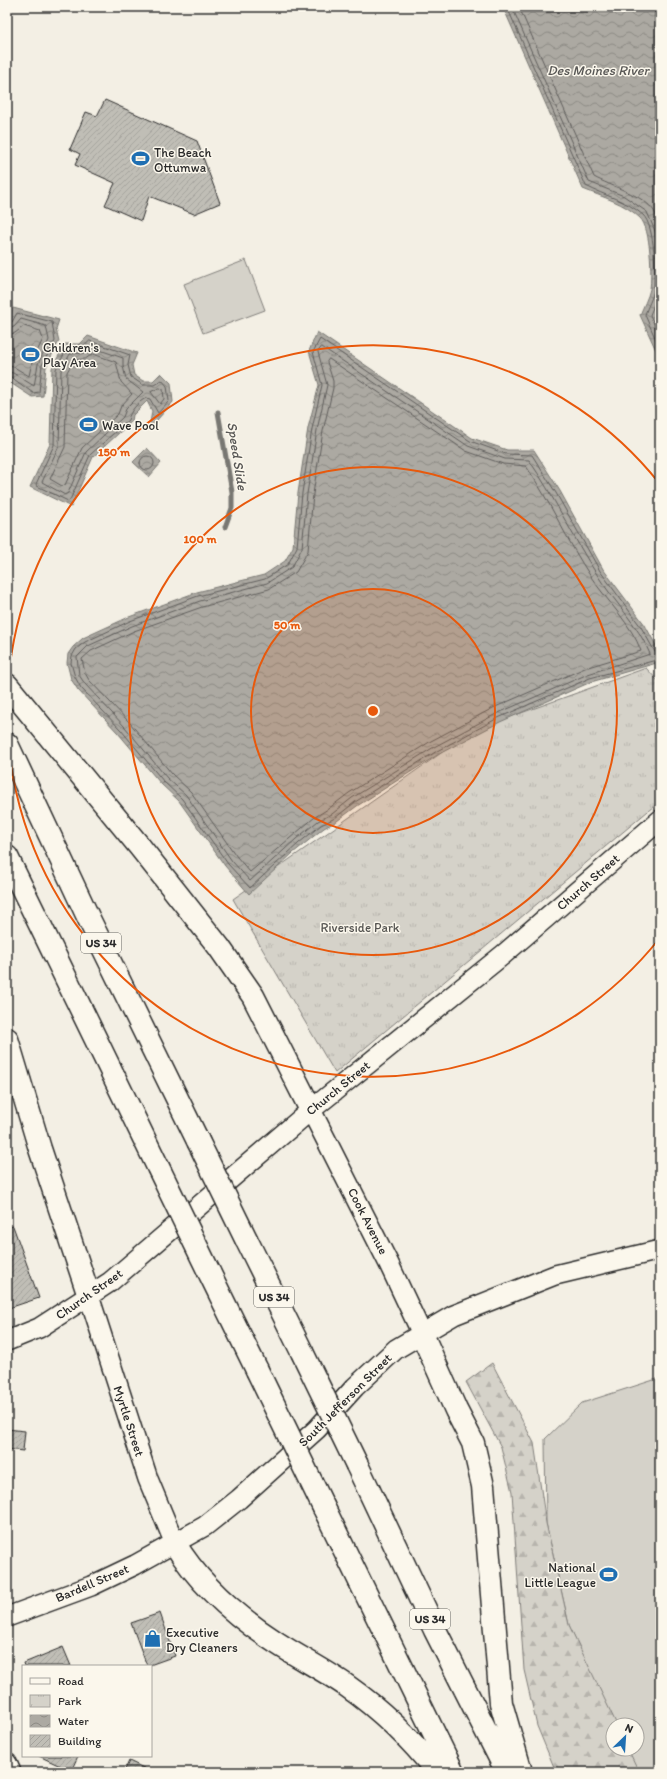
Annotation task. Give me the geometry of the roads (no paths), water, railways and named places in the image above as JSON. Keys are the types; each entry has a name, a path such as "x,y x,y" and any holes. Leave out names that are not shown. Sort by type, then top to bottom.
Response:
{"highway":[{"path":"7,684 140,847 219,947 254,996 311,1110"},
{"name":"US 34","path":"7,744 89,919 357,1464 435,1630 507,1772"},
{"path":"7,857 453,1772"},
{"path":"7,1038 40,1149 89,1296"},
{"path":"422,1334 456,1410 473,1442 483,1486 501,1703 521,1772"},
{"path":"175,1544 186,1562 225,1604 275,1642 346,1686 392,1722 437,1772"}],"main road":[{"name":"Church Street","path":"7,1341 39,1328 89,1296 115,1277 311,1110 504,954 660,820"},
{"name":"Cook Avenue","path":"311,1110 389,1264 422,1334"},
{"name":"South Jefferson Street","path":"175,1544 205,1526 239,1499 317,1429 355,1387 396,1349 454,1315 554,1275 660,1250"},
{"name":"Myrtle Street","path":"89,1296 148,1479 175,1544"},
{"name":"Bardell Street","path":"7,1618 91,1586 175,1544"},
{"path":"7,1763 11,1772"}],"water":[{"name":"Des Moines River","path":"503,7 660,7 660,359 640,315 647,299 651,282 649,241 644,223 627,208 583,189"},
{"name":"Children's Play Area","path":"13,308 59,320 56,329 59,341 46,367 43,396 32,397 9,382 7,378 7,324"},
{"path":"317,332 472,438 507,450 534,450 560,491 603,569 645,625 660,653 660,662 591,682 500,722 439,754 324,828 293,853 249,894 225,866 179,801 161,784 118,733 78,690 71,679 67,663 68,654 83,638 129,617 197,592 264,575 285,561 293,547 298,493 308,428 319,385 309,351"},
{"name":"Wave Pool","path":"88,336 137,353 132,365 134,375 143,381 153,381 161,373 171,383 173,402 149,429 152,411 147,401 133,415 132,421 93,457 71,507 30,487 50,444 52,368 65,344 80,344"},
{"path":"147,448 161,463 149,477 133,462"}],"waterway":[{"name":"Speed Slide","path":"218,412 232,492 232,508 225,527"}],"place":[{"name":"The Beach Ottumwa","path":"141,159"},
{"name":"Children's Play Area","path":"30,354"},
{"name":"Wave Pool","path":"89,425"},
{"name":"National Little League","path":"609,1574"},
{"name":"Executive Dry Cleaners","path":"153,1639"}],"park label":[{"name":"Riverside Park","path":"360,927"}]}
